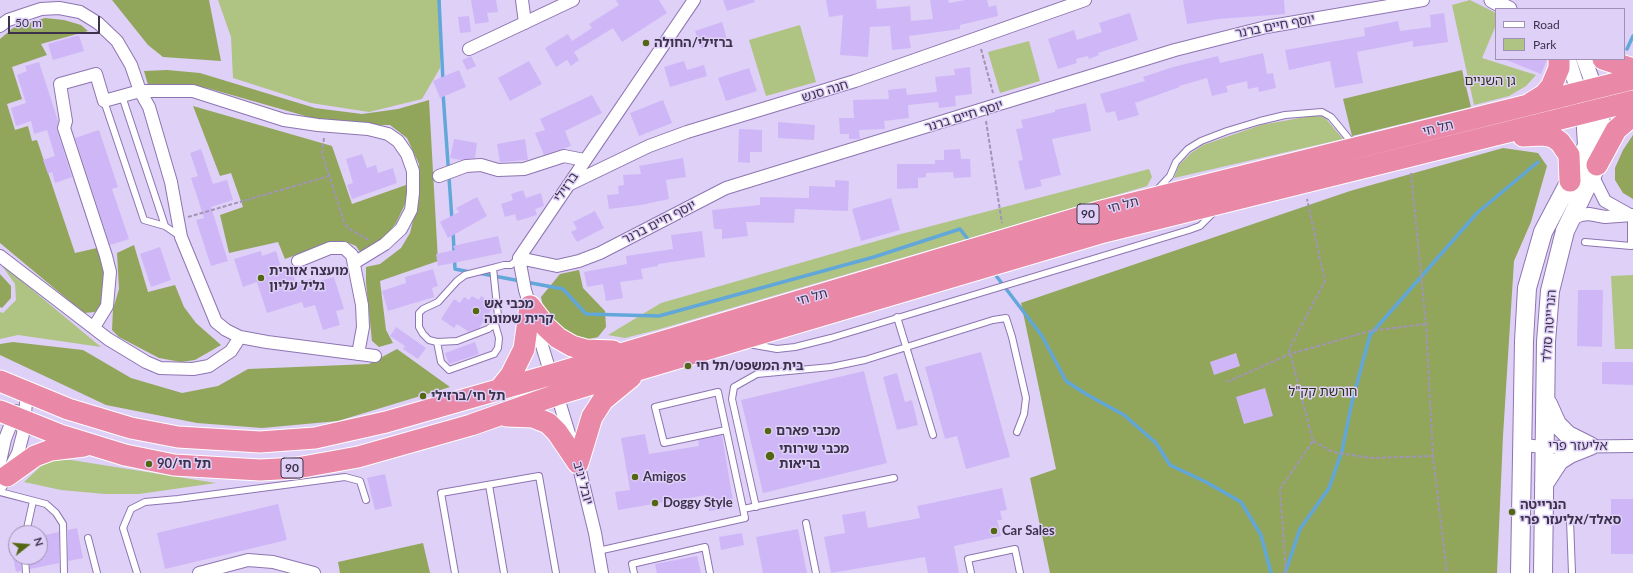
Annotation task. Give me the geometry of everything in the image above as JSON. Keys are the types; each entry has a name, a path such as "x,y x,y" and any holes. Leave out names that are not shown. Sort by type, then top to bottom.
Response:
{"highway":[{"path":"1527,106 1544,95 1551,87 1559,68 1559,60"},
{"path":"1605,60 1633,69"},
{"name":"תל חי","path":"550,375 626,351 818,296 1005,239 1150,198 1633,79"},
{"name":"תל חי","path":"556,395 1049,248 1222,202 1633,101"},
{"path":"1594,170 1616,130 1633,115"},
{"path":"1494,136 1553,137 1560,142 1569,155 1570,181"},
{"path":"530,306 546,327 558,338 572,346 586,350 626,351"},
{"path":"499,390 511,375 524,349 530,306"},
{"path":"578,464 592,417 599,406 615,389 641,369"},
{"name":"90","path":"0,381 68,409 131,428 178,437 260,442 294,441 352,431 550,375"},
{"name":"90","path":"12,416 60,435 125,454 180,465 231,469 297,468 358,458 498,415 556,395"},
{"path":"498,415 532,417 548,423 557,432 578,464"},
{"path":"2,479 35,456 50,450 80,446 101,447"}],"main road":[{"name":"הנרייטה סולד","path":"1543,573 1546,335 1550,292 1565,231 1594,170 1603,138 1592,111 1587,91"},
{"name":"הנרייטה סולד","path":"1520,573 1524,341 1527,288 1543,232 1587,145 1592,111"},
{"path":"1545,396 1550,412 1557,424 1568,435 1590,446"},
{"path":"1544,484 1559,461 1570,454 1590,446"}],"street":[{"path":"522,0 525,23"},
{"path":"469,49 573,0"},
{"name":"ברזילי","path":"519,258 584,160 694,0"},
{"name":"חנה סנש","path":"567,186 649,146 681,134 855,81 1085,0"},
{"name":"יוסף חיים ברנר","path":"519,258 557,266 579,261 600,252 726,188 1223,37 1423,0"},
{"path":"1492,0 1507,8"},
{"path":"0,26 8,20 41,9 59,8 80,12 98,23 117,41 130,65 140,91 149,107 171,182 181,237 216,322 226,330 240,337 375,356"},
{"path":"1569,60 1587,91"},
{"path":"1584,60 1587,91"},
{"path":"94,327 107,306 110,272 64,128 66,121 60,84 96,74 104,101 140,91 193,91 284,120 368,129 388,134 398,141 408,154 413,171 411,210 401,229 385,244 373,253 354,263"},
{"path":"439,176 466,166 481,165 498,170 524,169 564,156 584,160"},
{"path":"1594,170 1605,201 1632,215"},
{"path":"1570,220 1585,214 1605,217 1632,215"},
{"path":"298,261 330,248 344,248 352,255 362,304 363,327 358,354"},
{"path":"0,256 127,351 160,368 193,369 209,366 231,352 240,337"},
{"path":"519,258 530,306 556,395"},
{"path":"2,479 12,416 27,393"},
{"name":"יובל יניב","path":"556,395 578,464 602,573"},
{"name":"אליעזר פרי","path":"1522,445 1544,447 1633,446"},
{"path":"199,573 248,560 273,562 314,573"}],"lane":[{"path":"122,96 165,226"},
{"path":"104,101 144,220 165,226 181,237"},
{"path":"1150,198 1170,176 1176,162 1188,149 1201,141 1227,131 1267,119 1285,115 1322,112 1330,117 1349,139 1362,146"},
{"path":"737,342 777,349 795,347 1189,230 1200,226 1222,202"},
{"path":"1586,242 1631,246 1632,215"},
{"path":"494,268 498,316 495,324 488,329 457,341 437,342 429,340 419,327 420,313 423,309 438,302 465,275 494,268 510,265 519,258"},
{"path":"897,317 933,435"},
{"path":"756,507 732,399 734,387 757,374 832,367 993,320 1006,318 1012,337 1026,398 1024,414 1017,432"},
{"path":"437,342 441,362 449,370 494,354 498,348 499,338 495,324"},
{"path":"598,551 745,518 718,392 656,406 664,443 726,430"},
{"path":"455,573 441,493 539,476 556,573"},
{"path":"137,573 123,528 131,509 145,502 345,477 360,481 366,500"},
{"path":"743,509 894,478"},
{"path":"2,479 33,501 46,504 56,513 63,524 64,573"},
{"path":"489,485 504,573"},
{"path":"28,525 33,501"},
{"path":"1570,520 1572,573"},
{"path":"806,523 816,573"},
{"path":"88,538 97,573"},
{"path":"634,573 632,564 705,547 710,573"},
{"path":"971,573 968,559 1015,549 1020,573"}],"path":[{"path":"978,38 990,108 1005,239"},
{"path":"326,125 322,153 344,222 348,228 369,239 373,253"},
{"path":"1410,156 1426,324 1433,456 1447,573"},
{"path":"178,220 329,176"},
{"path":"1304,182 1325,282 1289,349 1313,441 1333,452 1371,458 1433,456"},
{"path":"1227,382 1290,354 1370,331 1426,324"},
{"path":"1286,573 1280,489 1313,441"}],"green space":[{"path":"112,0 209,0 221,61 163,57 148,45"},
{"path":"218,0 441,0 440,68 422,99 369,112 311,103 233,78 231,37"},
{"name":"גן השניים","path":"1470,0 1495,12 1495,27 1482,58 1536,75 1526,86 1509,96 1474,105 1452,5"},
{"path":"45,18 64,20 81,25 88,31 41,44 47,55 12,67 22,99 7,104 15,130 28,126 32,141 37,140 75,253 97,248 105,274 102,304 95,312 84,313 0,243 0,39 13,28"},
{"path":"800,25 816,82 766,96 749,40"},
{"path":"1029,41 1040,81 1000,93 988,52"},
{"path":"167,70 200,73 315,108 362,114 398,109 429,100 438,261 380,281 386,330 393,343 379,347 372,341 366,283 366,267 380,264 401,248 410,233 420,192 419,164 407,138 390,125 357,125 316,119 207,88 183,84 148,85 144,71"},
{"path":"1462,70 1471,107 1352,136 1343,99"},
{"path":"193,106 332,146 352,204 406,185 407,200 396,223 381,242 362,255 356,246 344,241 331,242 285,259 278,242 229,253 220,215 243,207 231,173 220,176"},
{"path":"1311,116 1321,116 1327,120 1343,139 1174,178 1179,165 1191,153 1203,145 1261,125"},
{"path":"1633,135 1633,199 1623,193 1615,180 1615,168 1623,150"},
{"name":"חורשת קק\"ל","path":"1503,148 1538,153 1547,166 1531,222 1514,261 1503,436 1497,573 1050,573 1030,478 1056,469 1021,303 1350,191"},
{"path":"1149,169 1152,177 1147,186 660,329 625,338 608,335 661,303 901,234"},
{"path":"134,245 148,292 175,285 184,307 196,323 221,345 195,360 181,362 159,358 119,337 112,330 113,309 119,289 117,253"},
{"path":"0,263 101,347 18,335 0,339 0,312 3,313 16,300 15,284"},
{"path":"579,270 583,288 605,311 606,327 598,337 586,340 571,334 558,325 543,306 541,297 560,274"},
{"path":"0,274 11,286 11,298 2,308 0,307"},
{"path":"1633,275 1633,349 1615,349 1611,276"},
{"path":"13,342 83,350 131,378 182,393 218,386 248,369 369,364 397,349 450,387 338,421 262,428 197,423 106,405 0,355 0,344"},
{"path":"52,460 71,460 216,483 139,494 105,494 61,490 24,482 40,467"},
{"path":"423,543 430,573 340,573 338,562"}],"building":[{"path":"471,0 496,0 498,12 487,13 489,22 475,24"},
{"path":"616,0 659,0 667,13 622,42 613,28 574,52 579,60 571,66 567,60 556,67 545,48 568,34 572,41 592,28 589,24 619,5"},
{"path":"723,0 754,0 755,2 727,11"},
{"path":"826,0 876,0 877,9 910,6 911,21 933,19 930,0 948,0 949,3 965,0 987,0 989,7 996,5 998,16 960,25 960,29 909,36 911,48 892,50 890,26 870,27 868,57 840,55 843,15 829,17"},
{"path":"1183,0 1284,0 1285,14 1219,19 1187,24"},
{"path":"1130,13 1138,40 1098,53 1099,55 1089,59 1088,56 1076,59 1077,63 1058,69 1048,39 1074,30 1077,40 1102,32 1099,23"},
{"path":"1444,13 1448,42 1413,47 1413,41 1357,52 1363,83 1335,88 1330,61 1289,70 1285,50 1365,36 1364,28 1398,21 1400,31 1431,27 1430,15"},
{"path":"469,16 471,32 460,33 458,17"},
{"path":"722,22 727,39 701,48 695,31"},
{"path":"79,35 84,51 53,60 48,44"},
{"path":"1263,53 1267,74 1273,73 1276,88 1259,92 1258,87 1248,89 1247,81 1226,86 1228,92 1212,96 1207,78 1179,86 1180,87 1135,103 1139,115 1118,121 1115,111 1106,113 1100,94 1145,81 1143,77 1173,67 1218,56 1220,63"},
{"path":"471,56 476,66 467,70 462,60"},
{"path":"1506,60 1547,60 1541,74"},
{"path":"529,61 542,84 510,101 498,78"},
{"path":"684,61 687,70 704,65 707,76 670,87 664,67"},
{"path":"39,62 58,121 57,130 72,177 55,183 52,172 48,174 43,160 55,156 47,130 34,134 31,121 16,126 11,108 26,103 17,75 27,71 25,66"},
{"path":"970,67 972,94 955,96 956,106 939,108 938,102 908,105 909,118 884,121 885,129 859,130 860,139 849,139 849,134 840,134 839,118 854,118 853,100 889,99 888,90 906,88 907,95 937,92 935,77 955,75 954,69"},
{"path":"749,68 757,91 726,101 718,78"},
{"path":"459,70 466,87 440,98 433,81"},
{"path":"592,95 602,113 565,131 571,146 544,155 535,133 545,130 540,119"},
{"path":"663,100 672,123 639,136 630,113"},
{"path":"1086,103 1091,131 1052,139 1061,175 1040,180 1042,186 1025,190 1018,161 1023,160 1016,129 1023,128 1021,120"},
{"path":"778,122 815,125 814,140 778,138"},
{"path":"739,129 762,130 762,152 750,152 750,163 738,162"},
{"path":"99,130 118,187 112,189 129,239 110,245 75,138"},
{"path":"454,139 477,143 475,158 461,160 450,158"},
{"path":"525,139 528,160 500,162 497,144"},
{"path":"201,149 213,184 227,180 233,200 211,207 228,261 211,266 196,220 204,218 191,178 198,176 190,153"},
{"path":"960,149 961,159 970,159 971,177 954,178 953,172 926,173 926,177 918,178 918,188 897,189 897,164 935,164 935,160 944,160 944,150"},
{"path":"362,154 367,168 376,165 378,173 393,168 397,183 352,199 347,185 353,183 346,159"},
{"path":"683,158 686,177 666,180 669,199 641,205 609,209 607,195 619,194 618,186 624,185 623,175 641,174 639,166"},
{"path":"835,180 849,181 848,211 795,209 794,223 746,222 748,236 722,239 722,229 714,229 712,210 760,205 760,197 809,198 809,186 835,187"},
{"path":"523,190 526,198 541,193 544,206 535,209 537,215 517,221 515,214 505,217 501,204 513,200 511,194"},
{"path":"477,197 487,216 448,238 440,222 459,212 456,208"},
{"path":"891,198 900,230 861,241 852,209"},
{"path":"595,211 604,228 577,242 571,232 577,229 573,222"},
{"path":"702,231 705,257 658,264 658,266 641,269 643,279 620,282 623,298 606,301 603,284 587,287 584,272 627,264 626,256 673,249 671,235"},
{"path":"498,236 502,253 438,266 436,254 455,250 453,246"},
{"path":"160,247 171,280 151,287 140,254"},
{"path":"261,251 262,256 276,251 282,271 291,268 296,283 314,278 315,282 334,277 344,309 336,311 340,325 323,330 315,305 304,308 302,302 267,313 257,282 243,287 234,259"},
{"path":"433,269 438,286 432,288 434,297 388,311 382,291 406,283 405,277"},
{"path":"1578,290 1603,290 1602,347 1577,346"},
{"path":"472,296 479,300 481,296 492,303 493,307 479,328 469,332 457,324 454,328 441,319 454,299 460,303 464,297 469,300"},
{"path":"396,327 426,348 418,359 403,349 405,346 390,336"},
{"path":"475,342 479,354 449,364 445,353"},
{"path":"981,352 1010,457 966,469 957,436 945,439 925,367"},
{"path":"1236,353 1240,366 1214,375 1210,362"},
{"path":"1602,362 1633,362 1633,385 1602,384"},
{"path":"864,371 887,463 763,493 741,400"},
{"path":"897,373 905,402 912,400 918,425 897,430 883,377"},
{"path":"1265,388 1273,416 1244,424 1236,397"},
{"path":"645,434 649,454 699,446 698,440 722,435 734,507 709,511 707,495 618,510 615,492 630,490 621,438"},
{"path":"385,474 392,506 375,510 367,478"},
{"path":"1002,488 1007,510 1000,511 1002,520 997,520 1001,536 954,546 959,573 928,573 925,557 831,573 824,537 845,533 842,515 865,511 868,528 920,518 917,506"},
{"path":"1611,499 1633,499 1633,554 1611,554"},
{"path":"278,504 287,540 165,569 157,533"},
{"path":"77,528 83,558 68,561 68,530"},
{"path":"798,529 807,573 763,573 756,537"},
{"path":"59,532 59,563 30,569 30,565 48,565 48,534"},
{"path":"742,533 744,545 721,550 719,537"},
{"path":"697,556 701,573 657,573 655,564"},
{"path":"15,565 21,565 21,571 16,572"}],"waterway":[{"path":"439,0 443,81"},
{"path":"1627,49 1633,36"},
{"path":"443,93 452,220"},
{"path":"1285,573 1300,529 1329,488 1342,451 1352,402 1370,335 1477,213 1538,162"},
{"path":"478,273 563,289 586,314 659,316 874,257 960,229 970,242"},
{"path":"453,231 455,269 470,272"},
{"path":"994,273 1042,336 1066,381 1124,415 1156,443 1170,465 1206,482 1241,502 1261,535 1271,573"}],"place":[{"name":"ברזילי/החולה","path":"646,43"},
{"name":"מועצה אזורית גליל עליון","path":"261,278"},
{"name":"מכבי אש קרית שמונה","path":"476,311"},
{"name":"בית המשפט/תל חי","path":"688,366"},
{"name":"תל חי/ברזילי","path":"423,396"},
{"name":"מכבי פארם","path":"768,431"},
{"name":"מכבי שירותי בריאות","path":"770,456"},
{"name":"תל חי/90","path":"149,464"},
{"name":"Amigos","path":"635,477"},
{"name":"Doggy Style","path":"655,503"},
{"name":"הנרייטה סאלד/אליעזר פרי","path":"1512,512"},
{"name":"Car Sales","path":"994,531"}]}
